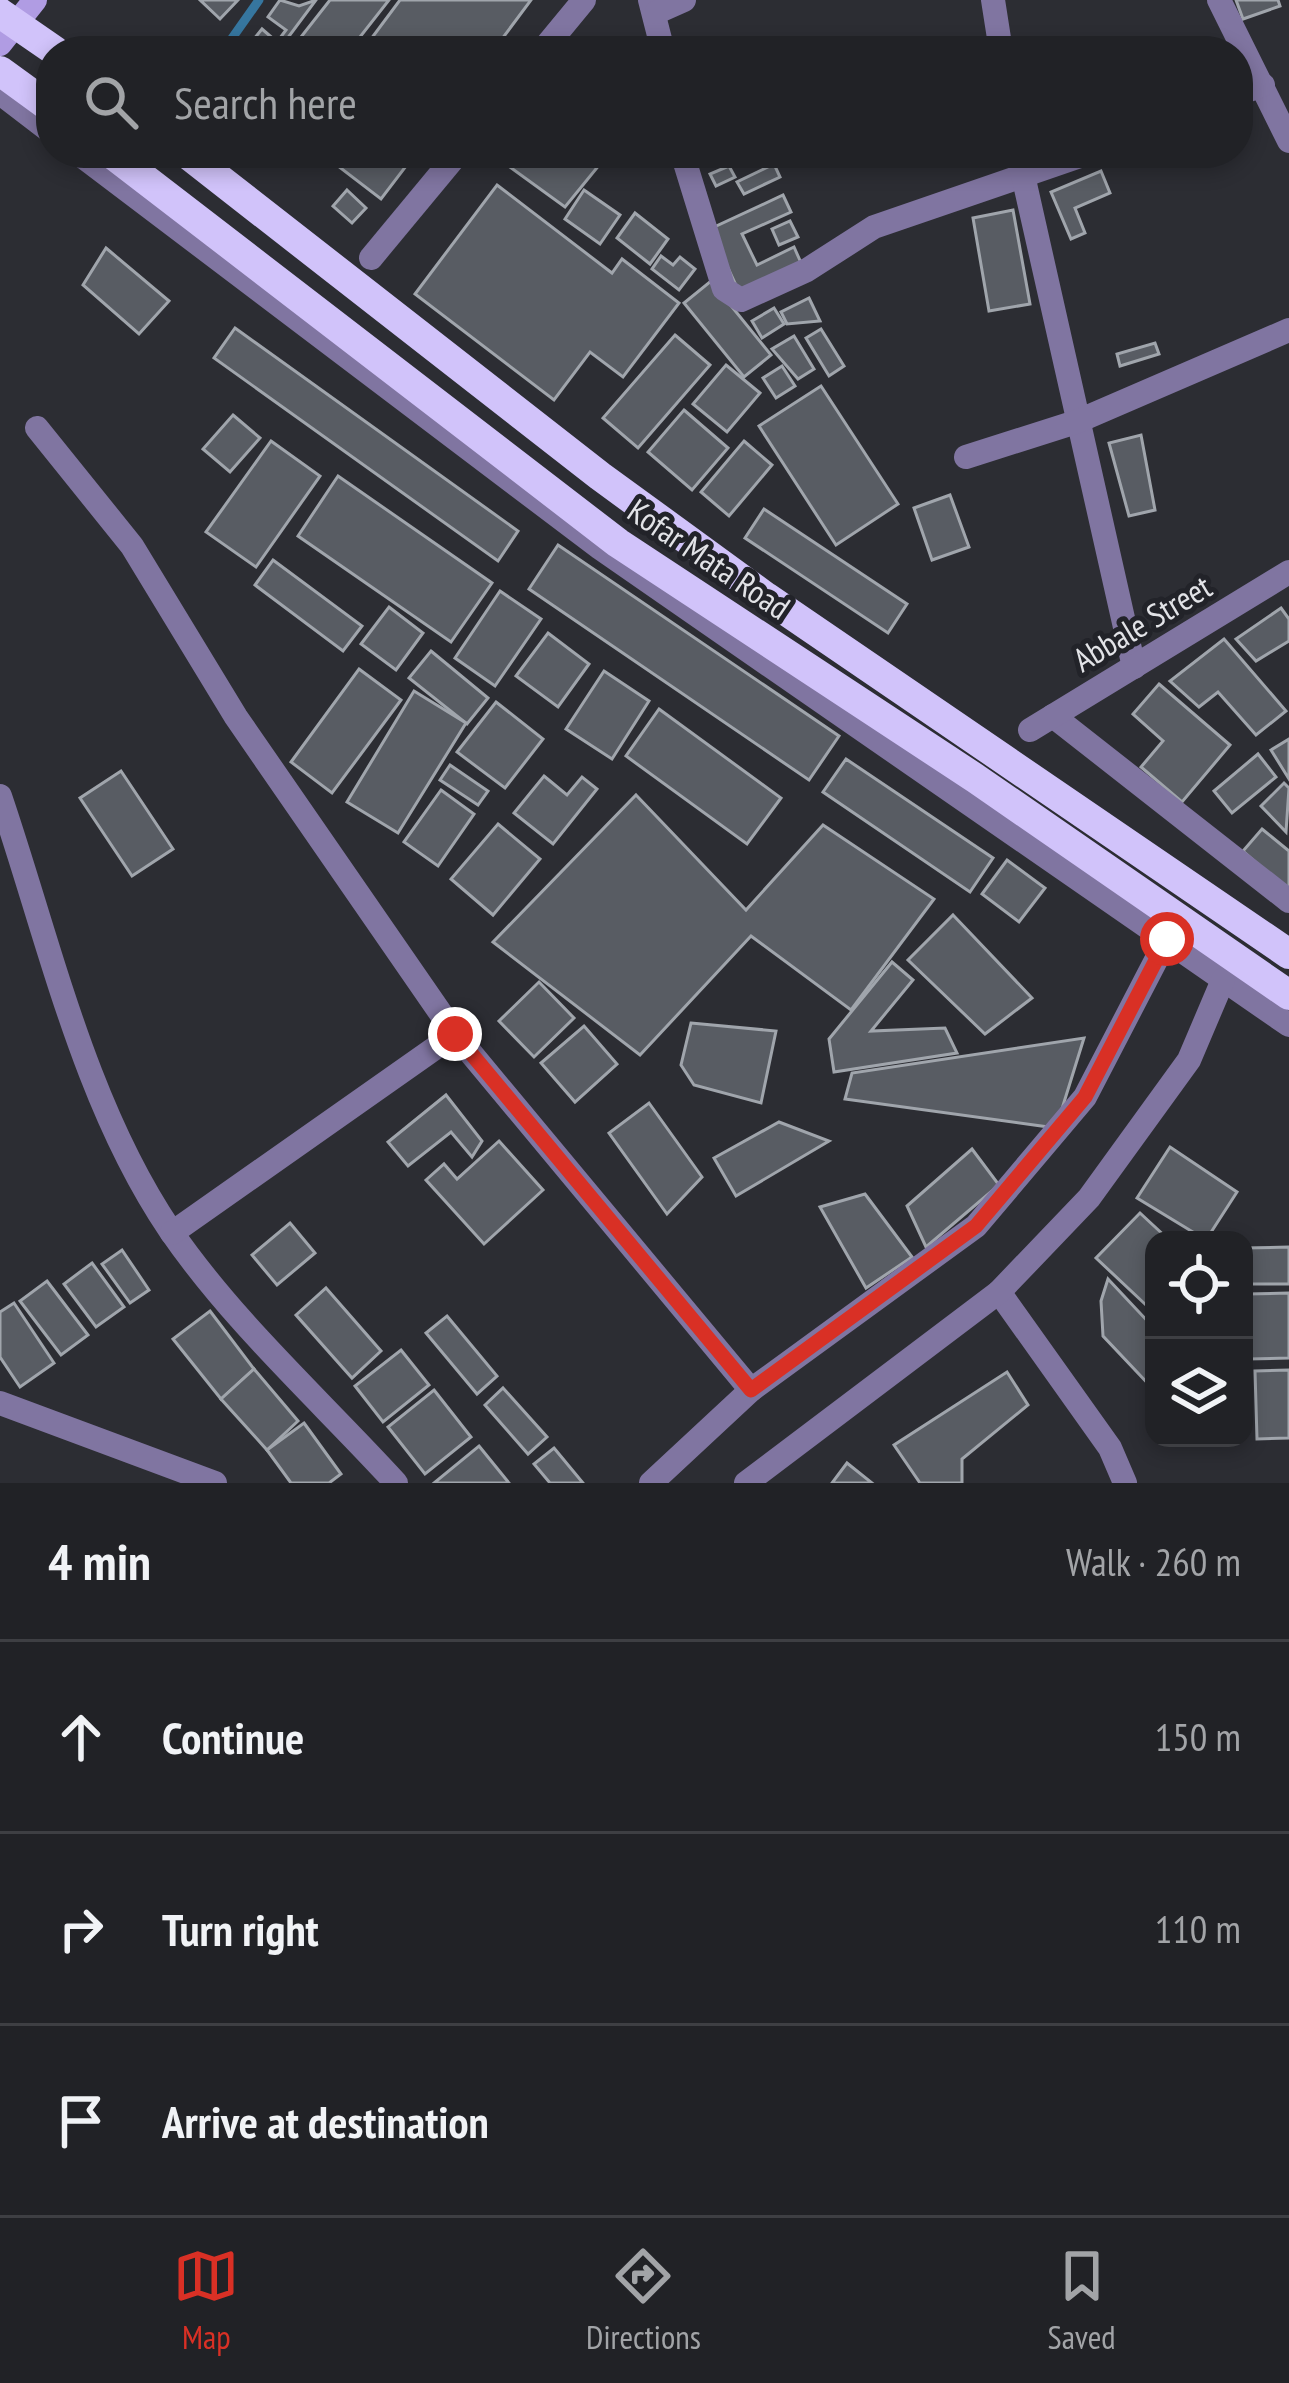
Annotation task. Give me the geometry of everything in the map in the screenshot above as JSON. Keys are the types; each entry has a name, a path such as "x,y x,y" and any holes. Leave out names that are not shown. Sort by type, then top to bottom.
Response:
{"main road":[{"path":"0,44 33,1"},
{"path":"0,13 36,38"},
{"path":"0,70 36,97"},
{"name":"Kofar Mata Road","path":"130,168 618,543 975,778 1289,995"},
{"name":"Kofar Mata Road","path":"205,168 655,517 1289,953"}],"street":[{"path":"554,36 584,0"},
{"path":"660,36 653,6 684,0"},
{"path":"993,0 999,36"},
{"path":"1219,0 1238,36"},
{"path":"1253,66 1289,140"},
{"path":"1253,89 1263,85"},
{"path":"0,93 36,121"},
{"path":"98,168 600,548 1289,1025"},
{"path":"371,258 446,168"},
{"path":"687,168 724,289 741,299 806,270 874,227 1050,168"},
{"path":"1020,168 1133,667"},
{"path":"966,457 1076,422 1289,330"},
{"path":"38,428 131,546 236,717 455,1034 751,1390"},
{"name":"Abbale Street","path":"1030,730 1289,572"},
{"path":"1053,716 1289,901"},
{"path":"0,796 98,1087 172,1233 396,1483"},
{"path":"652,1483 751,1390 976,1226 1085,1097 1167,939"},
{"path":"746,1483 999,1292 1089,1198 1189,1060 1223,980"},
{"path":"172,1233 455,1034"},
{"path":"999,1292 1111,1448 1125,1483"},
{"path":"0,1403 214,1483"}],"building":[{"path":"200,0 238,0 220,19"},
{"path":"280,0 299,6 316,0 289,36 282,36 286,30 268,17"},
{"path":"330,0 389,0 361,36 302,36"},
{"path":"400,0 531,0 504,36 373,36"},
{"path":"1236,0 1278,0 1280,6 1243,19"},
{"path":"341,168 405,168 381,199"},
{"path":"511,168 597,168 565,207"},
{"path":"730,168 735,177 716,186 710,174"},
{"path":"766,168 776,168 780,177 744,194 737,182"},
{"path":"1101,171 1110,193 1075,208 1085,233 1071,239 1051,192"},
{"path":"497,185 612,273 622,259 679,303 623,377 590,352 554,400 415,294"},
{"path":"347,190 366,208 352,223 333,206"},
{"path":"584,190 620,215 600,244 565,219"},
{"path":"783,195 791,212 742,234 757,265 794,247 802,265 740,294 710,229"},
{"path":"1013,210 1030,304 989,311 973,218"},
{"path":"635,213 668,239 650,264 617,238"},
{"path":"790,221 798,237 779,245 772,229"},
{"path":"106,248 169,301 139,334 83,285"},
{"path":"661,256 673,265 680,257 695,269 679,290 652,269"},
{"path":"711,281 771,355 744,377 684,303"},
{"path":"809,298 820,321 787,324 781,312"},
{"path":"774,308 784,324 762,338 752,321"},
{"path":"235,328 518,531 498,561 214,358"},
{"path":"821,329 844,366 829,376 806,338"},
{"path":"675,335 710,365 638,448 603,418"},
{"path":"794,336 814,369 798,379 772,349"},
{"path":"1155,343 1159,354 1120,366 1117,354"},
{"path":"726,365 760,393 727,432 693,404"},
{"path":"782,366 795,386 776,398 763,378"},
{"path":"821,386 898,504 836,545 759,426"},
{"path":"684,410 728,448 692,490 648,452"},
{"path":"233,415 260,438 230,472 203,449"},
{"path":"1141,435 1155,510 1129,516 1109,443"},
{"path":"271,441 320,476 256,567 206,532"},
{"path":"744,441 772,465 729,516 701,492"},
{"path":"338,476 492,583 451,642 298,536"},
{"path":"950,495 969,547 932,560 914,508"},
{"path":"764,509 907,604 888,633 745,538"},
{"path":"558,545 839,736 809,780 529,589"},
{"path":"273,560 362,626 343,651 255,585"},
{"path":"500,591 541,619 495,686 455,658"},
{"path":"389,607 423,633 396,670 361,644"},
{"path":"1281,608 1289,619 1289,641 1256,661 1236,639"},
{"path":"548,633 589,664 558,707 516,676"},
{"path":"1224,639 1286,711 1256,735 1218,692 1199,707 1170,681"},
{"path":"431,651 488,698 467,724 409,678"},
{"path":"359,669 401,700 332,793 291,762"},
{"path":"604,671 649,701 612,759 566,729"},
{"path":"1159,684 1230,745 1182,802 1141,767 1163,741 1133,714"},
{"path":"414,691 466,723 398,833 347,802"},
{"path":"496,702 543,739 505,788 457,752"},
{"path":"659,709 781,798 747,844 626,756"},
{"path":"1289,739 1289,779 1271,750"},
{"path":"1258,754 1276,777 1232,813 1214,791"},
{"path":"846,759 993,858 970,892 823,792"},
{"path":"450,765 488,791 478,805 440,780"},
{"path":"121,771 173,849 132,876 80,798"},
{"path":"544,776 567,795 582,777 597,789 553,844 514,813"},
{"path":"1284,783 1289,788 1286,832 1261,806"},
{"path":"441,790 474,814 438,866 404,842"},
{"path":"636,795 746,910 823,825 934,899 851,1010 751,936 640,1055 493,942"},
{"path":"498,824 540,859 493,915 451,879"},
{"path":"1262,829 1289,851 1289,892 1243,851"},
{"path":"1007,860 1045,888 1019,922 982,894"},
{"path":"953,915 1032,998 985,1034 908,960"},
{"path":"892,962 913,980 871,1031 945,1028 957,1053 834,1072 829,1039"},
{"path":"539,982 574,1018 534,1057 499,1021"},
{"path":"691,1023 776,1031 761,1103 694,1085 681,1065"},
{"path":"584,1026 617,1064 575,1102 541,1063"},
{"path":"1084,1038 1056,1128 845,1099 852,1073"},
{"path":"446,1095 482,1141 472,1157 451,1132 408,1166 388,1142"},
{"path":"649,1103 702,1177 667,1214 609,1133"},
{"path":"779,1122 829,1141 736,1196 714,1158"},
{"path":"499,1141 543,1190 484,1244 426,1180 444,1164 457,1179"},
{"path":"1170,1147 1237,1192 1212,1231 1191,1231 1137,1198"},
{"path":"972,1149 999,1185 926,1247 907,1206"},
{"path":"865,1194 912,1257 866,1288 820,1207"},
{"path":"1140,1213 1159,1231 1145,1231 1145,1304 1096,1258"},
{"path":"290,1223 315,1253 277,1285 252,1255"},
{"path":"1289,1247 1289,1284 1253,1284 1253,1248"},
{"path":"122,1250 149,1290 130,1303 102,1264"},
{"path":"92,1263 124,1307 96,1327 64,1284"},
{"path":"1108,1279 1145,1318 1145,1380 1103,1336 1101,1301"},
{"path":"47,1281 88,1335 61,1355 20,1301"},
{"path":"326,1288 381,1351 352,1378 296,1315"},
{"path":"1289,1293 1289,1358 1253,1359 1253,1294"},
{"path":"14,1303 54,1363 20,1387 0,1357 0,1312"},
{"path":"210,1311 254,1369 221,1399 173,1339"},
{"path":"447,1316 497,1376 477,1394 426,1333"},
{"path":"401,1350 429,1385 383,1422 355,1386"},
{"path":"254,1369 298,1421 267,1450 221,1399"},
{"path":"1289,1370 1289,1438 1257,1439 1255,1371"},
{"path":"1007,1372 1028,1405 962,1459 962,1483 920,1483 894,1445"},
{"path":"503,1388 547,1437 528,1454 485,1405"},
{"path":"434,1390 471,1437 425,1474 388,1427"},
{"path":"304,1423 341,1474 329,1483 291,1483 267,1450"},
{"path":"479,1446 509,1483 434,1483"},
{"path":"554,1448 583,1483 550,1483 534,1464"},
{"path":"847,1463 872,1483 832,1483"}],"waterway":[{"path":"234,36 259,0"}],"route":[{"path":"455,1034 751,1390 976,1226 1085,1097 1167,939"}]}
